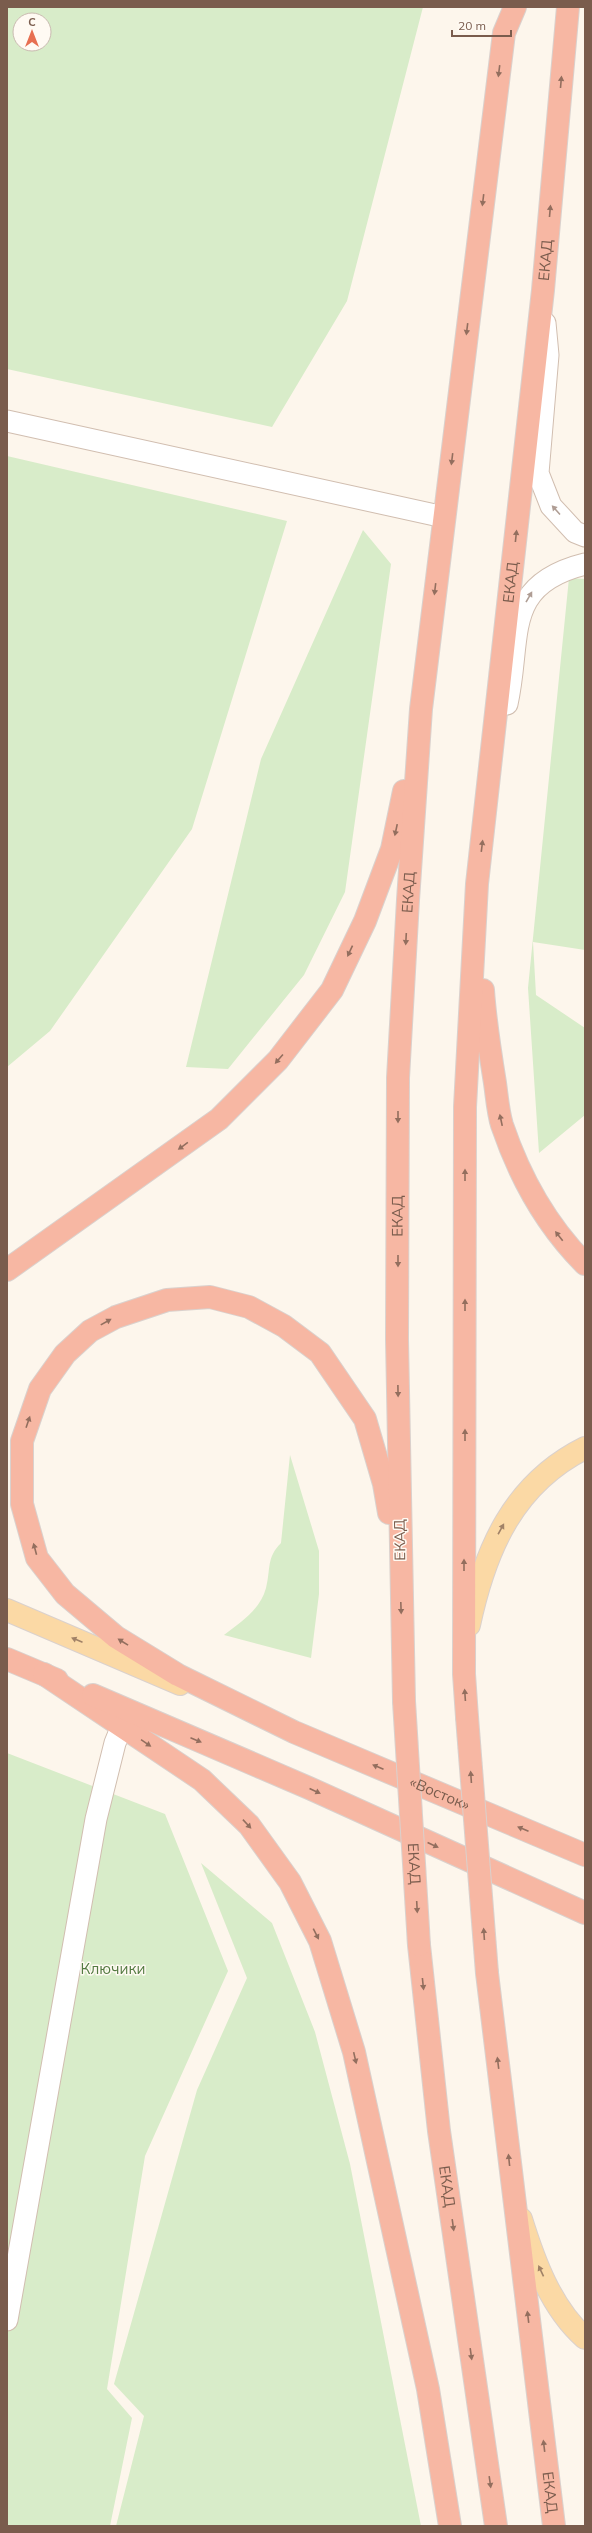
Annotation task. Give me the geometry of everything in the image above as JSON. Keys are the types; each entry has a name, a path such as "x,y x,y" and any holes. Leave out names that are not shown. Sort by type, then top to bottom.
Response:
{"highway":[{"path":"444,517 504,33 515,7"},
{"name":"ЕКАД","path":"554,2526 486,1973 464,1674 465,1107 477,884 491,770 543,290 568,7"},
{"name":"ЕКАД","path":"444,517 421,709 398,1078 397,1339 400,1569 404,1701 419,1945 439,2131 496,2526"},
{"path":"7,1270 219,1119 278,1060 332,990 365,921 392,848 421,709"},
{"path":"477,884 485,1016 501,1124 524,1181 544,1217 566,1245 585,1264"},
{"name":"«Восток»","path":"400,1569 384,1484 365,1419 320,1353 284,1326 249,1307 210,1297 167,1300 116,1317 90,1331 65,1354 40,1389 22,1441 22,1504 37,1558 65,1594 116,1637 178,1675 294,1732 585,1855"},
{"path":"7,1659 44,1674 125,1718 309,1788 585,1914"},
{"path":"125,1718 202,1780 249,1825 290,1882 320,1941 354,2052 428,2389 450,2526"}],"main road":[{"path":"464,1674 467,1632 476,1592 492,1546 508,1516 524,1495 556,1465 585,1448"},
{"path":"7,1610 294,1732"},
{"path":"544,1837 585,1852"},
{"path":"512,2188 538,2264 558,2308 569,2324 585,2338"}],"street":[{"path":"543,290 548,355 538,473 552,506 576,532 585,536"},
{"path":"7,422 444,517"},
{"path":"491,770 509,694 520,613 531,591 551,576 585,564"},
{"path":"7,2320 96,1819 115,1743 125,1718"}],"green space":[{"path":"7,7 423,7 347,301 272,427 7,369"},
{"path":"7,456 287,521 192,829 50,1031 7,1067"},
{"path":"363,530 391,564 345,892 304,975 228,1069 186,1067 261,759"},
{"path":"569,578 585,579 585,950 533,942 536,995 585,1028 585,1115 539,1153 528,988"},
{"path":"290,1455 319,1551 319,1594 311,1658 224,1635 255,1609 266,1588 271,1559 276,1548 281,1543"},
{"name":"Ключики","path":"7,1753 165,1814 228,1971 145,2156 107,2389 132,2418 110,2526 7,2526"},
{"path":"201,1863 272,1923 315,2032 350,2164 421,2526 116,2526 144,2416 114,2384 197,2090 247,1978"}]}
